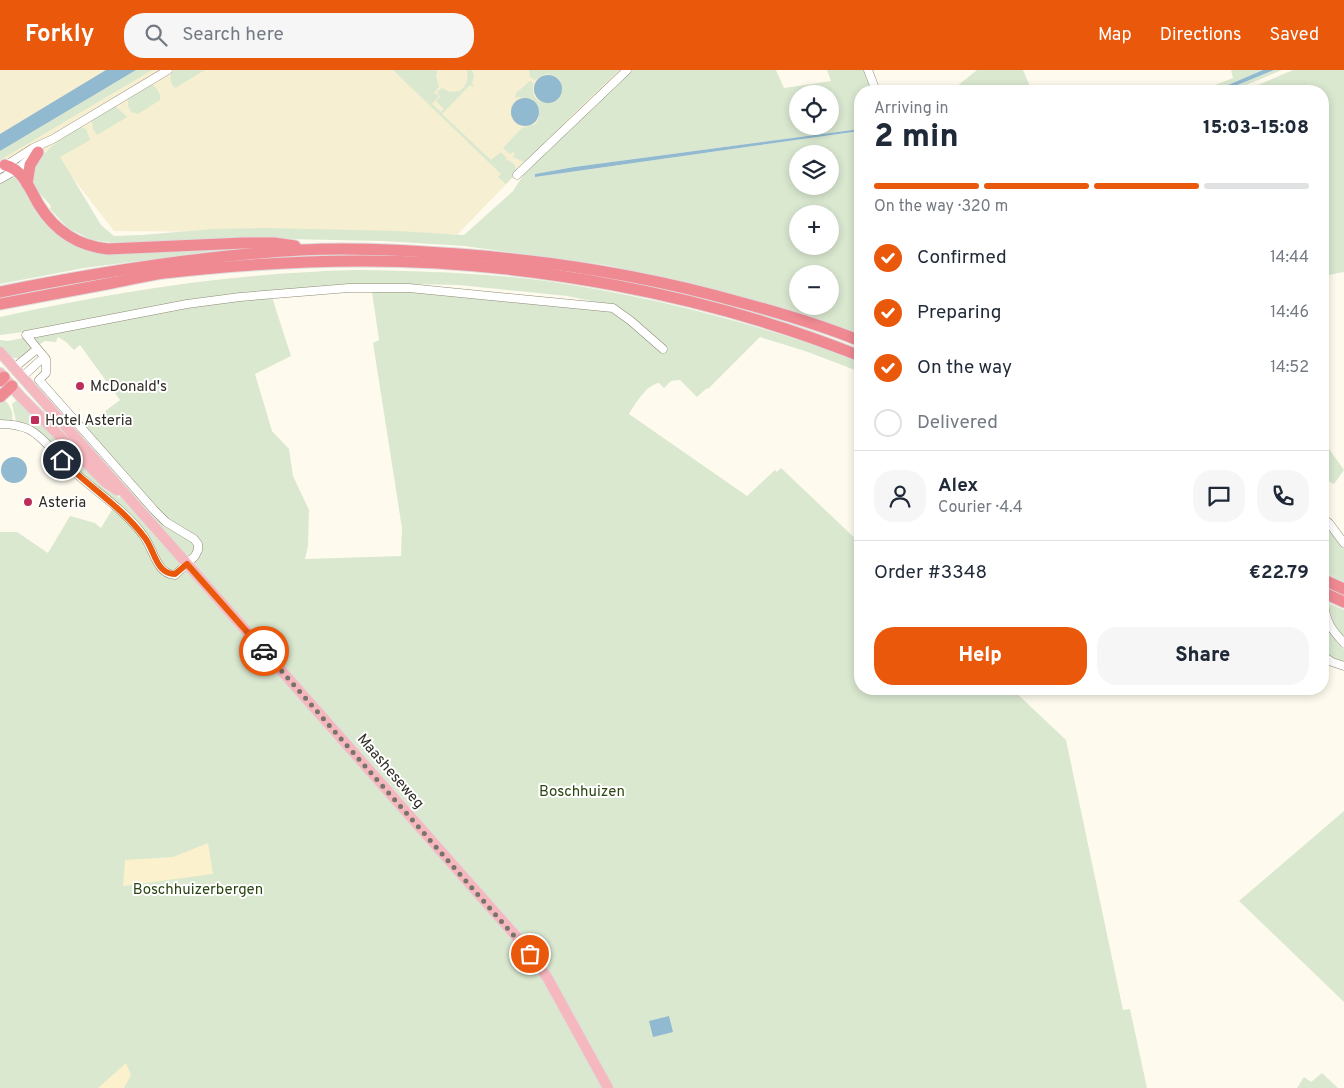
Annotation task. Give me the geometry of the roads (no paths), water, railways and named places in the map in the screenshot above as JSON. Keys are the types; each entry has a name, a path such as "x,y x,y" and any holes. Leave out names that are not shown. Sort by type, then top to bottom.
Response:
{"highway":[{"path":"27,184 30,165 38,152"},
{"path":"7,168 27,184 55,225 75,240 98,248 119,249 167,245 274,243 322,249"},
{"path":"0,292 87,274 195,259 322,249 418,251 495,256 616,273 683,286 785,314 854,339"},
{"path":"0,304 162,274 208,269 296,262 359,261 445,265 540,273 610,284 680,300 777,326 854,354"},
{"path":"0,397 4,379"},
{"path":"1329,582 1344,589"},
{"path":"1329,599 1344,602"}],"main road":[{"name":"Maasheseweg","path":"0,352 522,943 550,984 608,1088"},
{"path":"4,379 14,368"},
{"path":"4,379 22,377"},
{"name":"Maasheseweg","path":"4,379 105,482 124,494"}],"street":[{"path":"0,179 7,168 33,148 53,139 168,70"},
{"path":"517,174 626,70"},
{"path":"868,70 874,85"},
{"path":"7,168 38,152 53,139"},
{"path":"0,424 14,424 31,431 137,527 148,542 160,568 165,573 175,574 198,553 198,544 194,539 166,522 154,510 39,380 46,374 46,359 26,335 187,304 288,292 349,288 409,288 613,308 631,321 663,350"},
{"path":"14,368 37,348"},
{"path":"22,377 44,357"},
{"path":"1329,522 1344,543"},
{"path":"1329,624 1331,630 1344,643"},
{"path":"1329,660 1344,666"}],"water":[{"path":"106,70 136,70 0,151 0,134"},
{"path":"1263,70 1274,70 1238,85 1228,85"},
{"path":"548,75 558,79 562,89 558,99 548,103 538,99 534,89 538,79"},
{"path":"525,98 535,102 539,112 535,122 525,126 515,122 511,112 515,102"},
{"path":"854,130 854,132 839,134 839,132"},
{"path":"815,135 832,135 535,177 535,174 574,167"},
{"path":"14,457 23,461 27,470 23,479 14,483 5,479 1,470 5,461"},
{"path":"669,1016 673,1032 653,1037 649,1021"}],"place":[{"name":"McDonald's","path":"80,386"},
{"name":"Hotel Asteria","path":"35,420"},
{"name":"Asteria","path":"28,502"}],"park label":[{"name":"Boschhuizen","path":"582,791"},
{"name":"Boschhuizerbergen","path":"198,889"}]}
